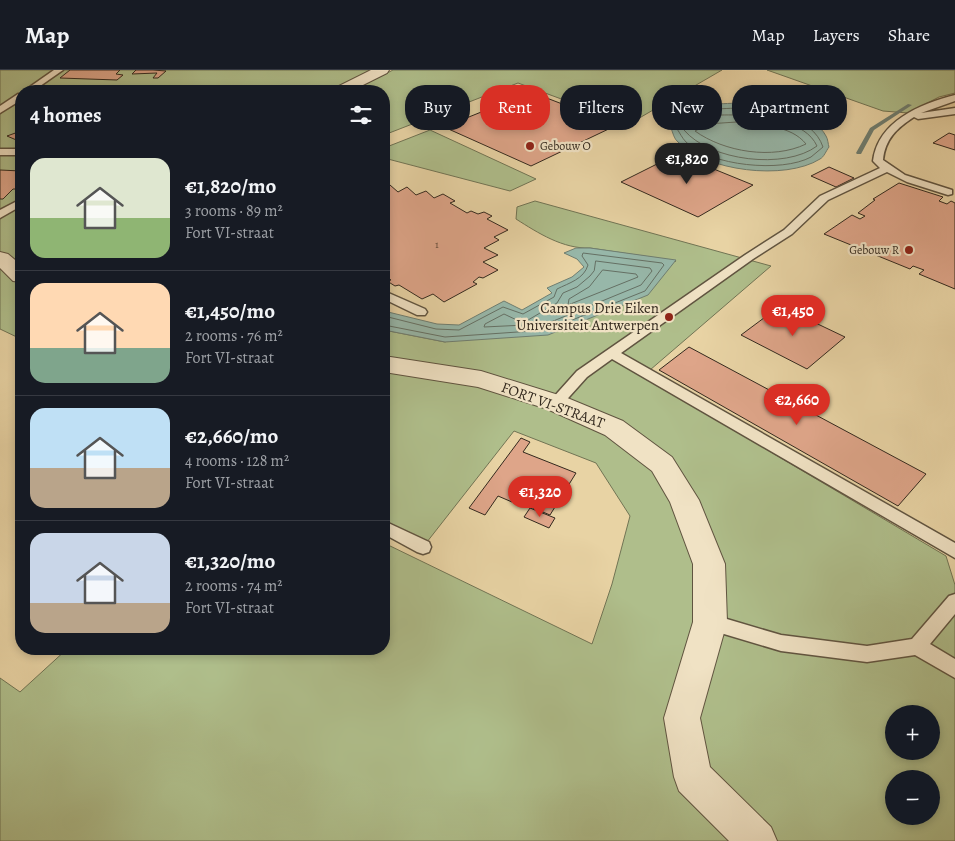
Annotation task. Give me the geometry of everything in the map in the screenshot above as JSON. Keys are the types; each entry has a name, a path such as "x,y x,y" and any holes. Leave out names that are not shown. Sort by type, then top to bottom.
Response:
{"street":[{"path":"352,85 382,70"},
{"path":"15,252 1,258 15,271"},
{"name":"FORT VI-STRAAT","path":"390,365 481,379 556,403 614,428 662,464 684,500 709,564 710,622 682,718 693,777 757,841"}],"lane":[{"path":"37,85 59,70"},
{"path":"948,192 886,169 878,161 879,147 889,132 909,118 938,102 955,98"},
{"path":"0,110 15,100"},
{"path":"909,118 955,111"},
{"path":"0,152 15,152"},
{"path":"556,403 582,374 748,257 788,232 824,198 886,169"},
{"path":"0,215 15,206"},
{"path":"390,298 421,312"},
{"path":"612,353 955,551"},
{"path":"390,530 423,548"},
{"path":"917,646 955,601"},
{"path":"710,622 781,643 867,654 917,646 955,669"}],"green space":[{"path":"0,70 382,70 351,85 15,85 15,336 0,329"},
{"path":"393,70 722,70 696,85 652,85 652,111 642,116 642,85 560,85 560,99 550,95 550,85 523,85 518,83 513,85 480,85 480,98 470,102 470,85 405,85 405,127 390,133 390,85 364,85"},
{"path":"767,70 955,70 955,93 939,97 908,113 883,111 847,98 847,85 809,85"},
{"path":"430,130 536,179 510,191 390,160 390,146"},
{"path":"535,201 771,266 643,376 946,556 955,585 955,841 0,841 0,678 20,692 60,655 390,655 390,546 592,644 612,584 630,516 596,463 514,431 423,547 390,530 390,331 445,342 676,261 580,248 542,235 516,219 517,207"}],"water":[{"path":"732,103 732,130 822,130 826,136 829,147 821,158 805,166 787,170 767,171 746,170 707,160 691,152 678,142 672,130 722,130 722,104"},
{"path":"576,248 590,248 676,260 648,295 548,335 445,342 390,331 390,312 437,324 459,325 504,301 522,310 552,293 547,288 572,277 584,267 577,259 564,253"}],"building":[{"path":"70,70 120,70 116,74 123,75 117,80 60,78"},
{"path":"136,70 166,71 158,78 153,78 157,73 132,74"},
{"path":"550,99 560,103 560,130 607,130 531,166 451,130 470,130 470,117 480,113 480,130 550,130"},
{"path":"15,133 15,139 7,136"},
{"path":"949,133 955,135 955,150 933,143"},
{"path":"677,154 753,185 698,217 621,182"},
{"path":"829,167 854,178 836,187 811,176"},
{"path":"0,170 15,171 15,189 3,199 0,199"},
{"name":"Gebouw R","path":"899,183 943,197 939,201 947,204 951,201 955,203 955,289 919,274 924,270 913,266 910,269 824,234 852,215 860,219 865,216 858,213 875,200 873,199"},
{"path":"390,185 398,192 407,187 416,195 426,191 434,198 443,194 455,201 450,203 467,213 471,211 478,214 484,212 492,216 487,219 508,230 494,237 499,240 484,248 498,255 483,262 498,270 483,278 479,277 473,282 477,284 444,302 433,294 422,299 399,285 395,286 390,283"},
{"path":"780,306 845,337 807,369 741,335"},
{"path":"689,347 926,474 898,506 659,370"},
{"path":"521,438 530,442 523,452 576,473 550,515 514,500 512,502 498,496 485,515 469,508"},
{"path":"530,508 555,518 549,528 524,517"}],"waterway":[{"path":"859,153 872,129 910,105"}],"place":[{"name":"Gebouw O","path":"530,146"},
{"name":"Gebouw R","path":"909,250"},
{"name":"Campus Drie Eiken Universiteit Antwerpen","path":"669,317"}]}
